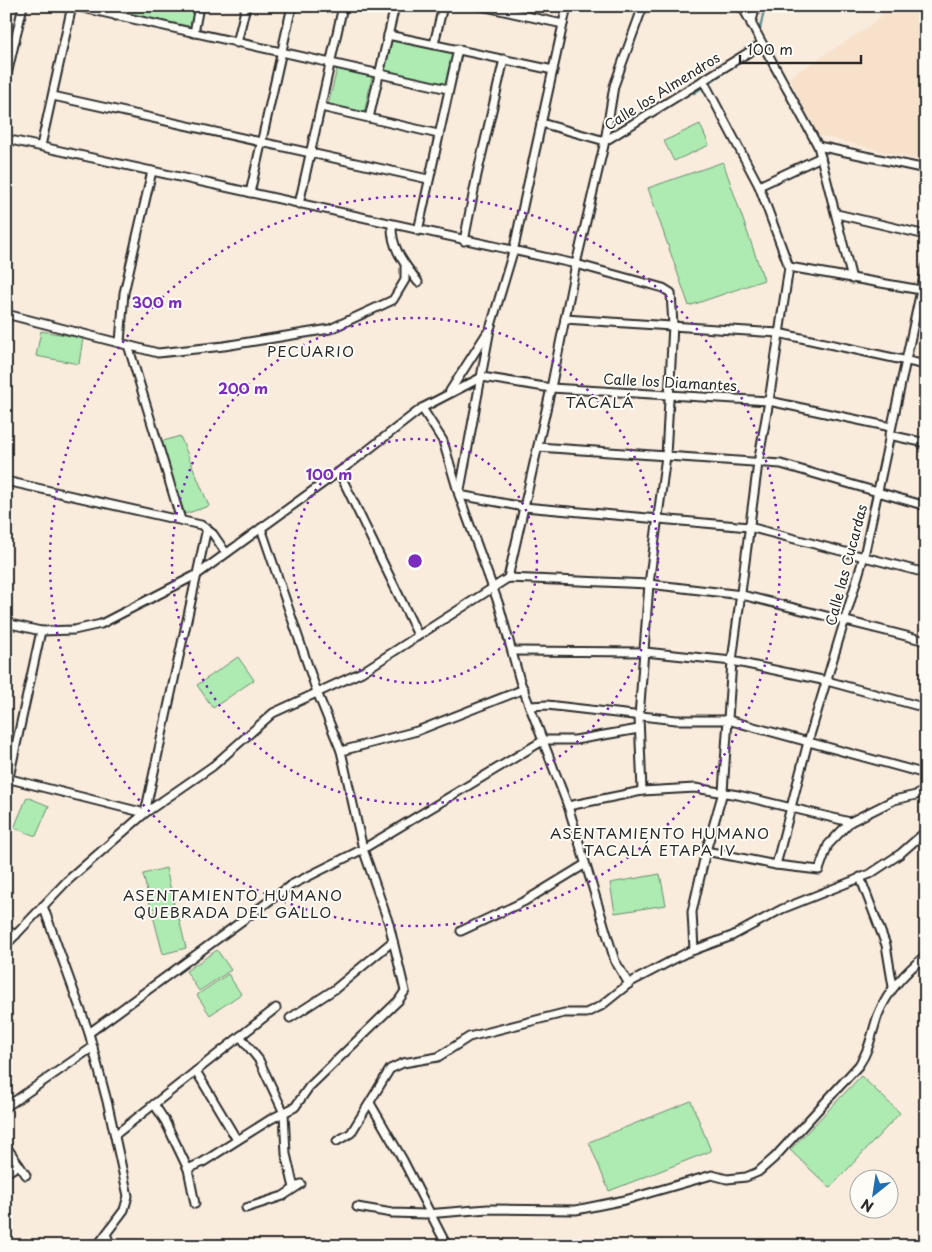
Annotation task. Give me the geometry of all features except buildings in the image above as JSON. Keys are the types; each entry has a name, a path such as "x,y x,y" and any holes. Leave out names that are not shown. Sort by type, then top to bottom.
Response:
{"street":[{"path":"6,79 23,6"},
{"path":"41,146 73,6 448,89"},
{"path":"116,16 118,6"},
{"path":"194,33 200,6"},
{"path":"237,43 246,6"},
{"path":"250,193 292,6"},
{"path":"299,204 343,6"},
{"path":"369,118 395,6"},
{"path":"434,44 443,6"},
{"path":"482,6 563,24"},
{"path":"459,495 490,329 513,252 567,6"},
{"path":"508,578 551,388 576,264 605,140 614,86 643,6"},
{"path":"737,6 743,8 818,146 837,214 852,279"},
{"path":"751,24 756,6"},
{"path":"921,6 926,13"},
{"path":"388,35 553,70"},
{"path":"6,38 15,40"},
{"name":"Calle los Almendros","path":"542,123 605,140 762,44"},
{"path":"418,231 458,49"},
{"path":"464,241 476,175 504,59"},
{"path":"694,950 692,912 706,851 723,792 732,661 758,463 788,267 759,186 703,80"},
{"path":"52,96 428,179"},
{"path":"321,106 438,134"},
{"path":"6,139 513,252 576,264 667,290 671,293 673,325 667,395 666,456 648,584 645,652 639,717 642,791"},
{"path":"818,146 926,169"},
{"path":"759,186 821,157"},
{"path":"120,342 124,293 152,171"},
{"path":"837,214 926,235"},
{"path":"392,225 393,239 405,267 418,282"},
{"path":"6,314 158,353 323,332 393,300 405,280 405,267"},
{"path":"788,267 922,294"},
{"name":"Calle las Cucardas","path":"776,865 808,742 864,556 905,360 922,294 926,267"},
{"path":"565,319 778,333 926,365"},
{"path":"450,392 490,329"},
{"path":"128,344 181,520"},
{"path":"6,623 41,631 74,630 101,624 198,574 339,472 422,408 482,377"},
{"name":"Calle los Diamantes","path":"482,377 551,388 769,401 891,426"},
{"path":"422,408 443,441 459,495 499,605 524,689 568,806 584,866 615,961 629,984"},
{"path":"889,436 926,443"},
{"path":"538,447 781,464 926,506"},
{"path":"339,472 418,635"},
{"path":"6,481 181,520 207,528 226,553"},
{"path":"459,495 524,507 749,527 926,574"},
{"path":"145,813 207,528"},
{"path":"188,1169 204,1162 270,1119 295,1106 309,1087 405,992 393,941 363,849 340,751 317,692 261,528"},
{"path":"6,945 66,882 145,813 213,766 273,713 362,672 491,587 508,578 648,584 742,595 926,641"},
{"path":"6,791 41,631"},
{"path":"514,651 645,652 732,661 827,681 926,708"},
{"path":"340,751 417,731 524,689"},
{"path":"530,706 554,705 639,717 676,720 728,720 926,774"},
{"path":"89,1033 291,885 363,849 544,740 575,740 639,729"},
{"path":"8,779 145,813"},
{"path":"568,806 642,791 695,788 791,806 850,822"},
{"path":"706,851 776,865 819,870 828,845 850,822 894,800 916,795 926,790"},
{"path":"337,1141 351,1133 390,1069 403,1063 438,1057 469,1037 511,1025 564,1014 586,1013 601,1006 629,984 661,966 694,950 732,936 782,909 870,874 900,854 926,831"},
{"path":"461,931 525,901 584,866"},
{"path":"860,878 886,945 893,987"},
{"path":"43,906 89,1033 115,1135 128,1196 124,1210 97,1246"},
{"path":"6,930 16,935"},
{"path":"290,1018 335,989 393,941"},
{"path":"357,1206 392,1213 430,1214 488,1209 576,1210 625,1200 712,1175 727,1180 746,1177 758,1172 774,1158 859,1065 867,1054 878,1016 893,987 926,954"},
{"path":"115,1135 276,1008"},
{"path":"240,1036 259,1060 284,1113 286,1154 298,1186 277,1198 246,1208"},
{"path":"6,1107 93,1047"},
{"path":"196,1071 237,1140"},
{"path":"370,1103 403,1160 447,1246"},
{"path":"154,1104 165,1121 188,1169 195,1204"},
{"path":"6,1146 26,1175"},
{"path":"6,1173 19,1165"},
{"path":"106,1234 111,1246"}],"shaded area":[{"path":"893,6 914,6 926,32 926,162 817,135 789,77 864,30"}],"green space":[{"path":"121,6 195,6 190,29 120,12"},
{"path":"391,38 455,53 447,86 383,71"},
{"path":"337,69 372,77 364,113 328,105"},
{"path":"700,124 709,145 674,161 664,141"},
{"path":"723,162 764,280 689,306 648,188"},
{"path":"41,331 83,338 79,364 36,356"},
{"path":"180,436 209,506 185,514 160,442"},
{"path":"238,657 254,680 213,708 197,685"},
{"path":"27,797 49,806 36,836 14,828"},
{"path":"166,868 174,904 151,909 143,874"},
{"path":"660,874 666,905 615,913 610,883"},
{"path":"176,906 186,948 163,954 152,912"},
{"path":"217,950 231,970 199,991 186,971"},
{"path":"228,974 241,994 210,1015 197,995"},
{"path":"861,1076 900,1113 830,1188 790,1150"},
{"path":"691,1101 711,1151 609,1191 589,1142"}],"waterway":[{"path":"759,33 765,6"},
{"path":"694,93 748,56"}],"district":[{"name":"PECUARIO","path":"311,350"},
{"name":"TACALÁ","path":"600,401"},
{"name":"ASENTAMIENTO HUMANO TACALÁ ETAPA IV","path":"660,840"},
{"name":"ASENTAMIENTO HUMANO QUEBRADA DEL GALLO","path":"233,902"}]}
